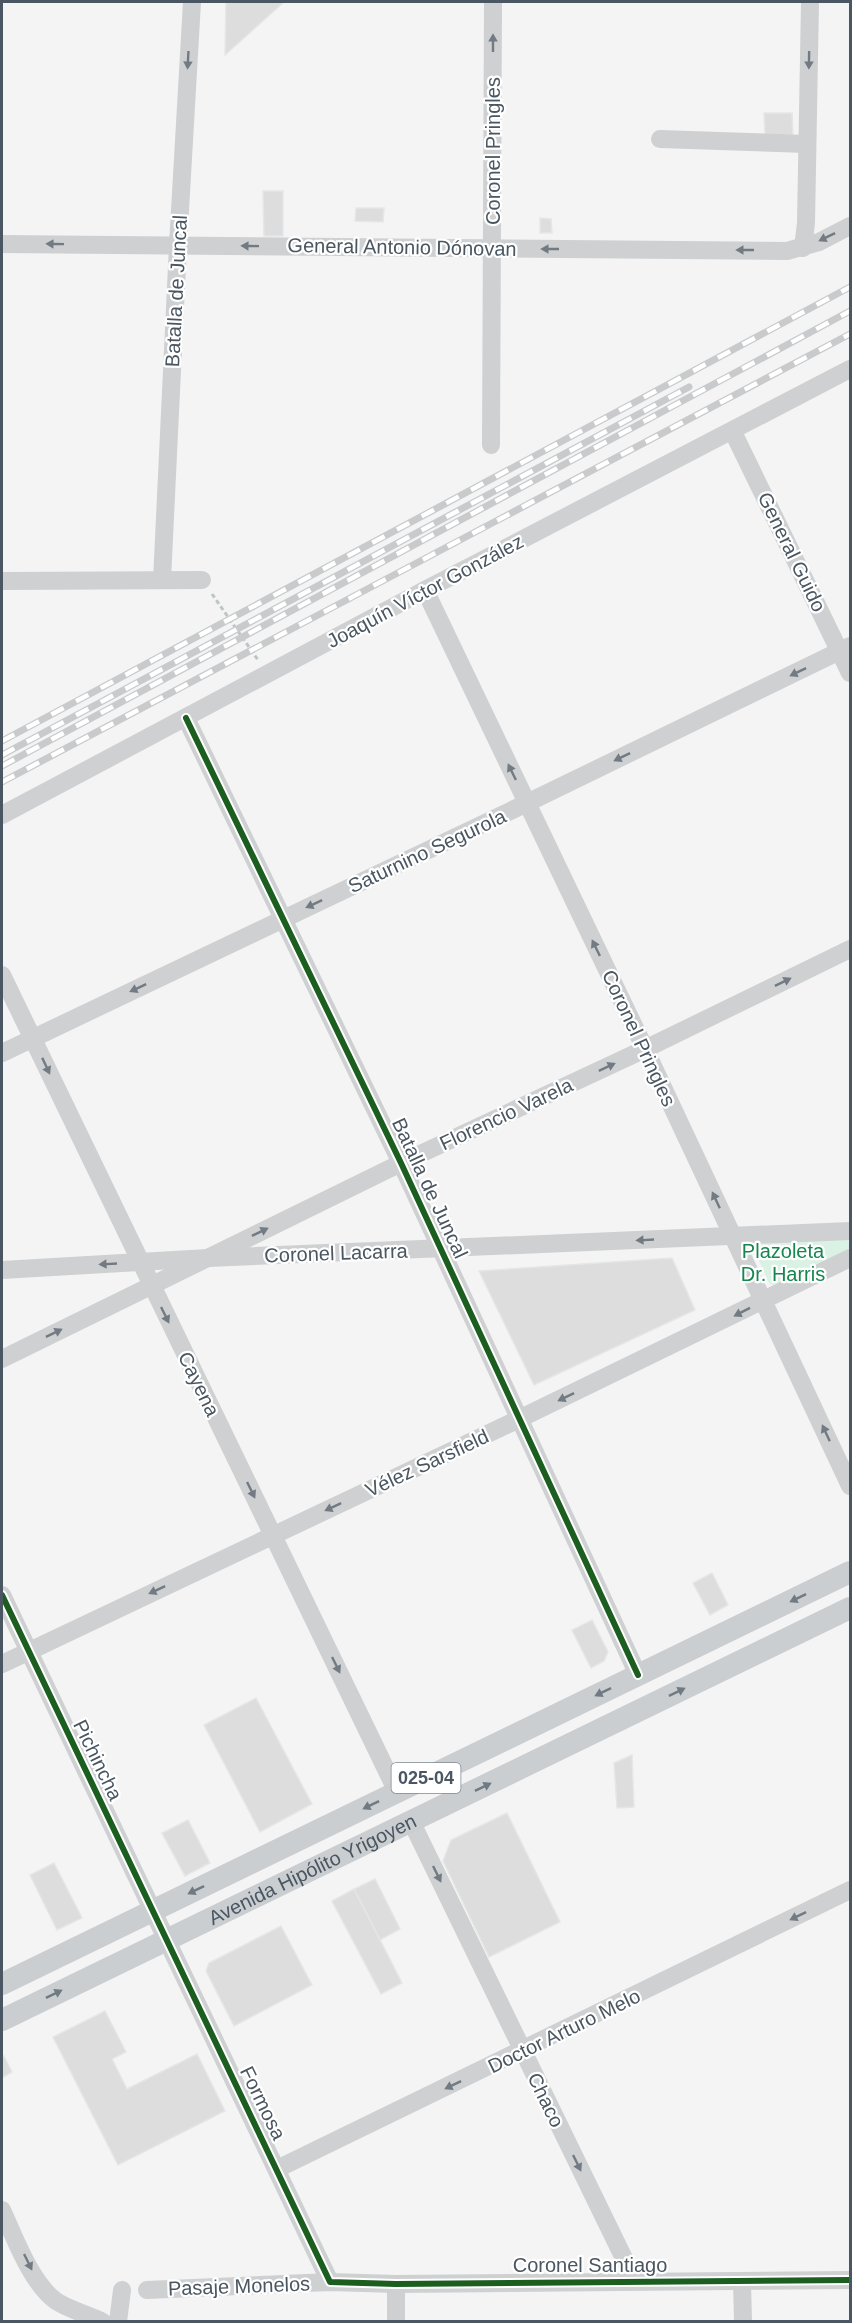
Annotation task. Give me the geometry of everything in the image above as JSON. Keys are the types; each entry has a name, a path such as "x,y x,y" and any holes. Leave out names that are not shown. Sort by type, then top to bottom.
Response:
{"main road":[{"name":"Avenida Hipólito Yrigoyen","path":"2,1984 850,1572"},
{"name":"Avenida Hipólito Yrigoyen","path":"2,2020 850,1608"}],"street":[{"name":"Batalla de Juncal","path":"162,580 192,2"},
{"name":"Coronel Pringles","path":"491,446 494,248 493,2"},
{"path":"803,248 806,223 810,2"},
{"path":"660,139 807,144"},
{"path":"803,248 850,226"},
{"name":"General Antonio Dónovan","path":"2,244 788,250 803,248"},
{"name":"Joaquín Víctor González","path":"2,815 424,590 733,432 850,369"},
{"name":"General Guido","path":"733,432 845,649 850,673"},
{"path":"2,581 202,580"},
{"name":"Coronel Pringles","path":"424,590 645,1049 850,1486"},
{"name":"Saturnino Segurola","path":"2,1053 845,649"},
{"name":"Batalla de Juncal","path":"186,718 442,1249 638,1675"},
{"name":"Florencio Varela","path":"2,1359 401,1163 645,1049 850,949"},
{"name":"Cayena","path":"2,975 150,1286 274,1535 397,1792"},
{"name":"Coronel Lacarra","path":"2,1270 208,1258 850,1231"},
{"name":"Vélez Sarsfield","path":"2,1664 519,1419 850,1258"},
{"name":"Pichincha","path":"2,1595 165,1939"},
{"name":"Chaco","path":"411,1821 635,2280"},
{"name":"Doctor Arturo Melo","path":"278,2169 522,2052 850,1890"},
{"name":"Formosa","path":"165,1939 278,2169 330,2282"},
{"path":"2,2210 33,2273 43,2288 57,2301 103,2322"},
{"name":"Coronel Santiago","path":"330,2282 850,2280"},
{"path":"742,2281 742,2322"},
{"name":"Pasaje Monelos","path":"147,2290 330,2282"},
{"path":"396,2283 396,2322"},
{"path":"118,2322 122,2290"}],"path":[{"path":"202,580 268,674"}],"green space":[{"name":"Plazoleta Dr. Harris","path":"846,1238 850,1243 850,1253 778,1288 769,1283 756,1254 760,1244"}],"building":[{"path":"226,2 284,2 225,55"},
{"path":"764,113 792,113 793,135 765,135"},
{"path":"263,191 283,191 283,236 264,236"},
{"path":"356,208 384,208 383,222 355,221"},
{"path":"540,218 551,219 552,233 540,233"},
{"path":"672,1258 695,1310 534,1385 479,1271"},
{"path":"712,1573 728,1605 710,1615 693,1583"},
{"path":"592,1620 608,1652 604,1661 591,1668 572,1630"},
{"path":"256,1698 312,1804 260,1832 204,1725"},
{"path":"632,1755 634,1807 617,1808 614,1763"},
{"path":"507,1813 560,1922 489,1957 443,1861 451,1840"},
{"path":"188,1820 210,1863 185,1876 162,1833"},
{"path":"54,1863 82,1918 57,1930 30,1875"},
{"path":"375,1879 400,1929 380,1940 354,1889"},
{"path":"354,1889 402,1983 381,1994 332,1901"},
{"path":"281,1926 312,1985 234,2026 206,1971 209,1963"},
{"path":"105,2011 126,2052 112,2059 127,2089 197,2054 225,2111 118,2165 53,2037"},
{"path":"4,2056 12,2072 2,2078 2,2058"}],"railway":[{"path":"2,741 850,287"},
{"path":"2,766 850,311"},
{"path":"2,782 850,334"},
{"path":"2,755 689,387"}],"cycle path":[{"path":"186,718 401,1163 638,1675"},
{"path":"2,1595 330,2282 396,2284 850,2280"}]}
